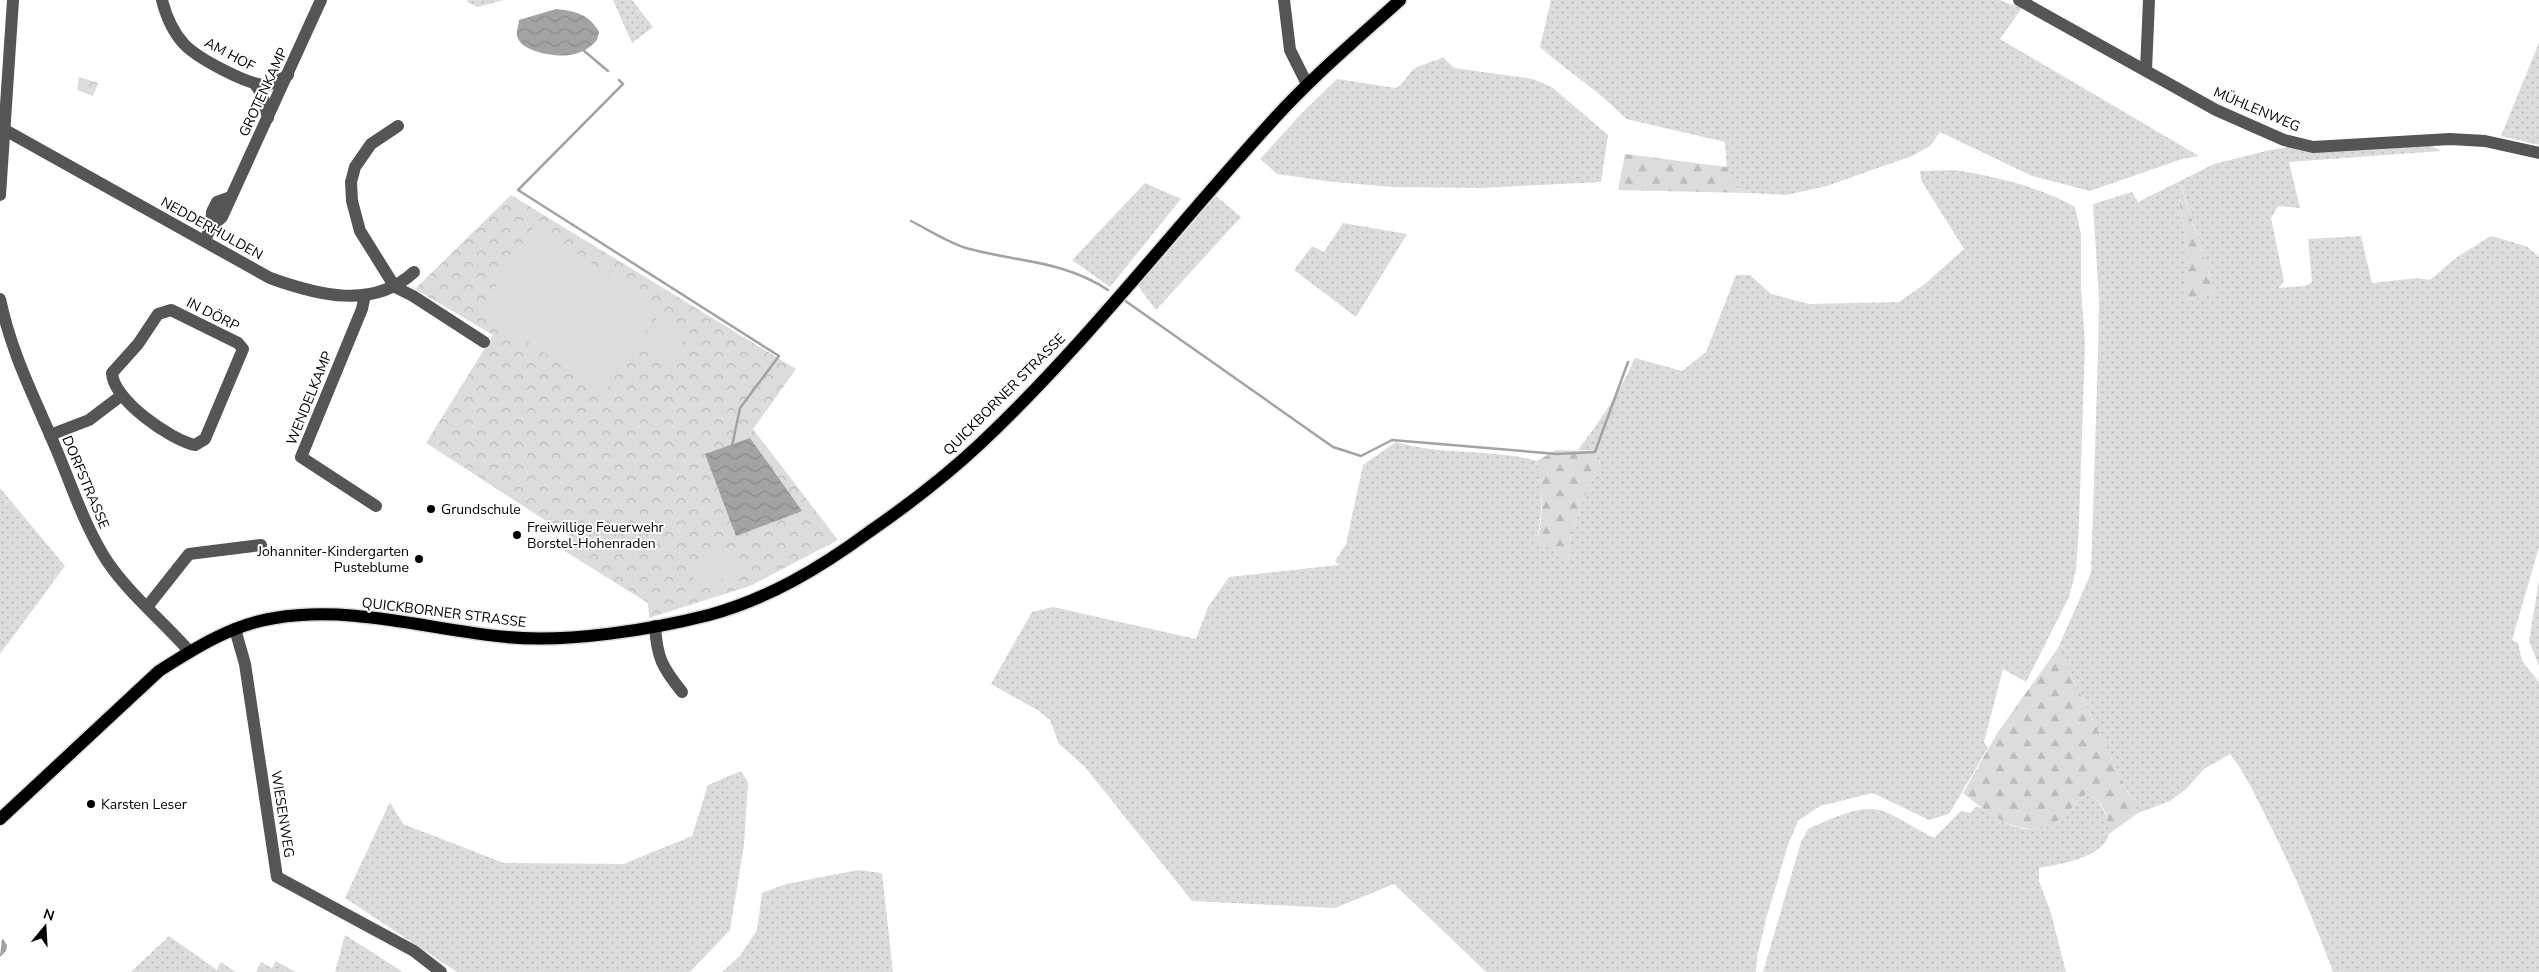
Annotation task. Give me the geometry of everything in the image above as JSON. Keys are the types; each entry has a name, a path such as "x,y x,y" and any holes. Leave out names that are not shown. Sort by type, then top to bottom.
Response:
{"main road":[{"name":"QUICKBORNER STRASSE","path":"0,819 160,671 189,651 235,629 272,618 332,614 510,638 577,637 655,626 709,615 762,598 825,562 919,496 981,443 1025,398 1307,84 1400,0"}],"street":[{"path":"0,195 13,0"},
{"name":"AM HOF","path":"162,0 168,21 185,45 197,54 255,84 267,85 288,76"},
{"name":"GROTENKAMP","path":"205,240 211,227 222,217 288,76 321,0"},
{"path":"1284,0 1290,50 1307,84"},
{"name":"MÜHLENWEG","path":"2019,0 2216,110 2284,140 2313,147 2450,139 2485,142 2539,153"},
{"path":"2146,70 2148,0"},
{"name":"AM HOF","path":"255,84 262,94 268,118"},
{"path":"398,126 370,144 355,167 351,182 352,201 360,231 394,287 413,296 484,342"},
{"name":"NEDDERHULDEN","path":"5,130 270,278 295,287 340,296 365,295 394,287 414,272"},
{"name":"WENDELKAMP","path":"365,295 362,309 301,457 376,506"},
{"name":"DORFSTRASSE","path":"0,299 8,335 26,384 50,435 88,530 108,563 189,651"},
{"name":"IN DÖRP","path":"171,310 179,313 238,343 243,349 205,439 201,443 195,445 187,443 154,424 122,395 112,379 112,373 138,344 158,314 164,311 171,310"},
{"path":"50,435 89,420 122,395"},
{"path":"147,607 189,554 261,545"},
{"path":"655,626 659,658 669,676 682,692"},
{"name":"WIESENWEG","path":"235,629 245,664 277,877 414,951 441,972"}],"green space":[{"path":"468,0 504,0 478,7 467,2"},
{"path":"613,0 632,0 653,27 632,43"},
{"path":"1551,0 1999,0 2022,8 2000,39 2199,156 2182,159 2090,191 2032,176 1940,132 1930,146 1912,156 1827,186 1786,195 1752,193 1734,187 1727,169 1725,142 1626,119 1606,100 1540,47"},
{"path":"2539,43 2539,145 2501,136"},
{"path":"1443,57 1454,68 1533,79 1552,87 1608,135 1601,182 1479,188 1394,187 1333,182 1277,174 1260,159 1302,113 1337,79 1396,88 1416,68"},
{"path":"79,77 98,83 93,96 77,90"},
{"path":"2296,146 2331,151 2432,146 2441,151 2289,162 2300,208 2278,206 2271,218 2284,281 2279,288 2305,286 2312,282 2308,239 2361,236 2372,283 2418,278 2430,280 2457,257 2491,236 2526,246 2539,257 2539,547 2512,640 2518,643 2522,661 2539,682 2539,972 2333,972 2283,852 2240,768 2230,754 2204,769 2185,790 2170,801 2138,813 2058,648 2091,573 2099,299 2093,204 2132,192 2138,202 2214,164 2270,150","holes":["2181,184 2215,293 2187,300 2188,259 2179,198"]},
{"path":"1625,154 1727,167 1734,187 1752,193 1618,190"},
{"path":"1955,170 2016,183 2046,193 2075,207 2081,234 2081,288 2085,343 2076,570 2069,597 2026,682 2003,669 1984,742 1988,748 1949,814 1929,820 1873,793 1820,806 1798,821 1788,845 1766,919 1757,958 1756,972 1486,972 1394,884 1335,908 1192,901 1085,767 1059,744 1050,720 1039,711 991,684 1032,612 1053,607 1196,639 1208,607 1229,577 1339,565 1335,561 1346,544 1363,465 1396,442 1431,449 1520,457 1537,461 1542,501 1537,541 1549,547 1568,563 1571,532 1587,489 1600,465 1598,451 1578,450 1609,406 1635,358 1682,371 1706,352 1736,275 1750,275 1771,294 1809,304 1899,302 1926,283 1964,249 1921,180 1920,171"},
{"path":"2180,182 2215,293 2186,300 2188,259 2179,198"},
{"path":"1145,183 1181,199 1110,287 1072,260"},
{"path":"511,195 796,369 753,429 838,540 750,586 649,618 648,603 563,550 571,537 426,443 493,335 415,289"},
{"path":"1216,196 1241,217 1156,310 1138,286"},
{"path":"1343,223 1407,234 1356,317 1294,270 1312,246 1324,252"},
{"path":"534,226 660,308 605,392 480,311"},
{"path":"661,311 690,330 669,362 641,343"},
{"path":"1556,450 1598,451 1600,465 1587,489 1571,532 1568,563 1549,547 1537,541 1542,501 1537,461"},
{"path":"0,488 65,566 0,654"},
{"path":"722,552 740,573 697,590 689,566"},
{"path":"2539,580 2539,666 2529,641"},
{"path":"2058,648 2138,813 2109,834 2108,821 2104,810 2087,793 2062,817 2049,825 2036,829 2023,828 1997,818 1963,793 1998,732"},
{"path":"741,771 748,782 744,845 730,930 690,972 457,972 345,898 390,802 403,824 504,863 624,864 692,836 708,785"},
{"path":"2087,793 2099,803 2107,819 2109,831 2106,841 2087,856 2062,864 2039,868 2039,881 2051,913 2066,972 1763,972 1801,842 1808,829 1846,813 1876,809 1892,815 1934,838 1961,811 1971,813 1975,807 1979,807 2014,826 2037,829 2057,819"},
{"path":"858,870 882,873 893,972 722,972 740,956 757,930 762,893 786,884"},
{"path":"345,935 403,972 335,972"},
{"path":"169,936 217,970 221,962 235,972 131,972"},
{"path":"276,961 295,972 256,972 261,962 272,968"}],"water":[{"path":"556,9 575,12 586,17 599,32 597,40 584,51 560,56 529,49 521,43 517,34 519,20"},
{"path":"750,438 802,511 736,536 705,454"},
{"path":"2,938 7,945 6,951 0,957"}],"waterway":[{"path":"583,50 608,71"},
{"path":"619,80 623,84 518,190 779,356 740,408 732,446"},
{"path":"911,221 966,248 1056,267 1091,280 1108,290"},
{"path":"1124,300 1333,447 1361,456 1392,440 1557,454 1595,452 1628,362"}],"place":[{"name":"Grundschule","path":"431,509"},
{"name":"Freiwillige Feuerwehr Borstel-Hohenraden","path":"517,535"},
{"name":"Johanniter-Kindergarten Pusteblume","path":"419,559"},
{"name":"Karsten Leser","path":"91,804"}]}
